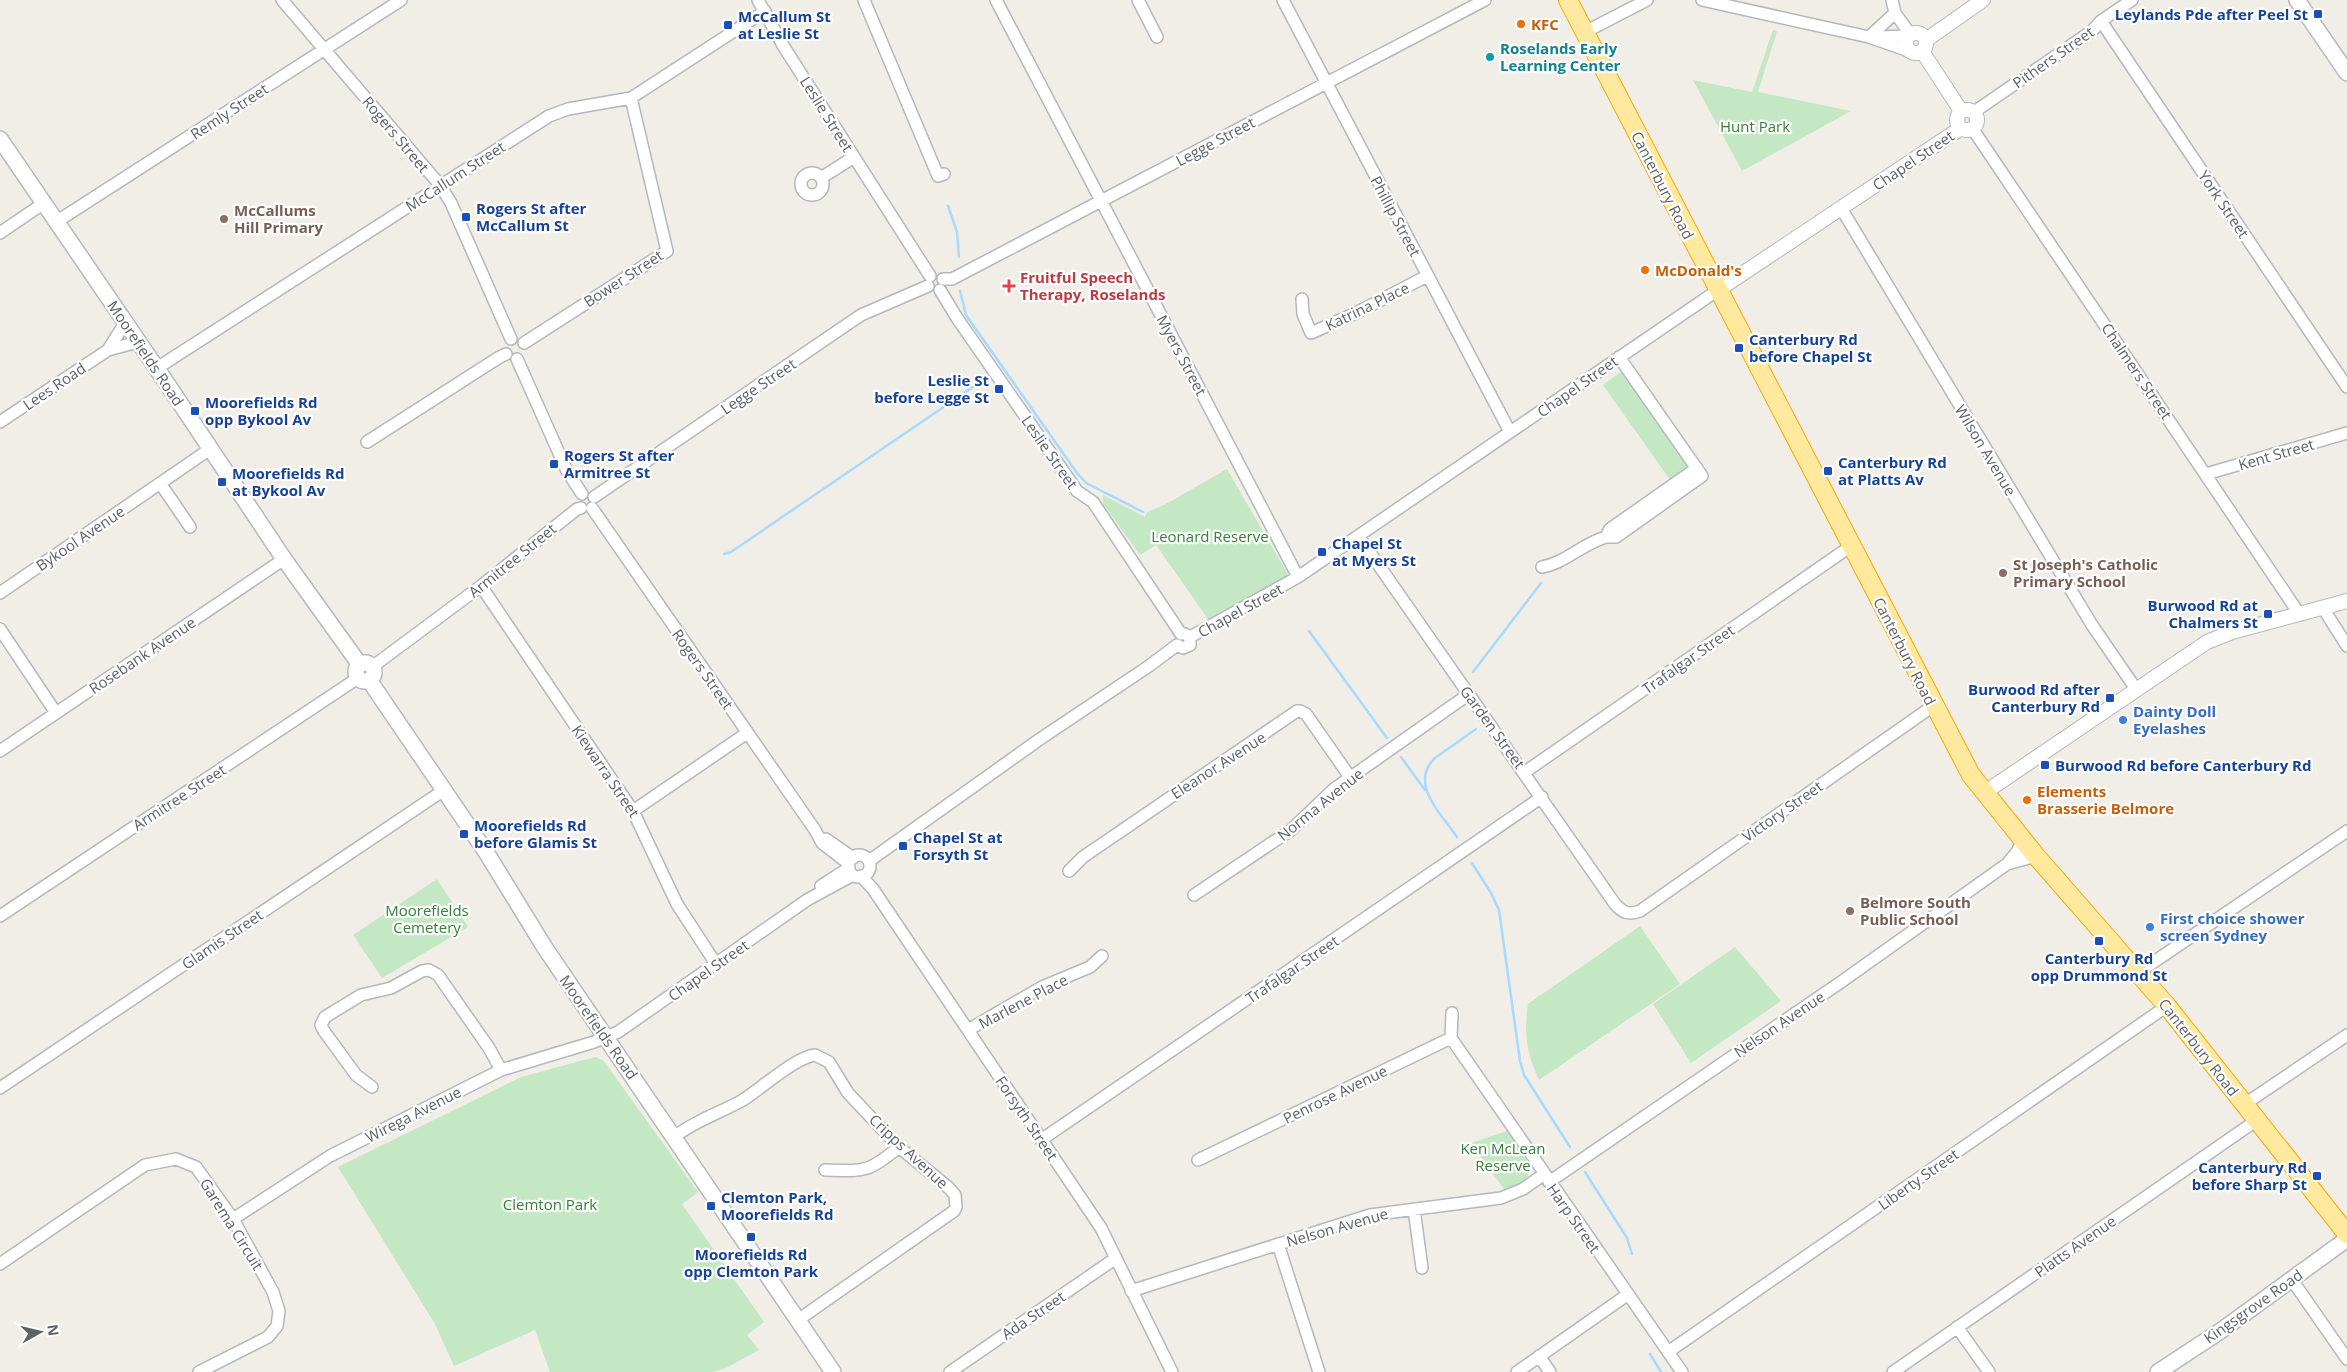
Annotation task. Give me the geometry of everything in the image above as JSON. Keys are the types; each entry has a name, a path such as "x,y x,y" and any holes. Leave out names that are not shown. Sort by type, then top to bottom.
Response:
{"highway":[{"name":"Canterbury Road","path":"1568,0 1852,546 1933,706 1966,766 1984,793 2036,856 2167,1006 2347,1234"}],"main road":[{"path":"2297,0 2347,73"},
{"name":"Moorefields Road","path":"0,139 157,368 284,559 365,672 486,852 544,948 607,1037 833,1372"},
{"name":"Kingsgrove Road","path":"2158,1372 2292,1280 2347,1239"}],"street":[{"name":"Rogers Street","path":"282,0 440,185 451,202 511,338"},
{"name":"Remly Street","path":"56,222 401,0"},
{"name":"Leslie Street","path":"758,0 784,47 854,157 929,281"},
{"path":"864,0 938,176 944,174"},
{"name":"Myers Street","path":"996,0 1298,577"},
{"path":"1138,0 1157,37"},
{"name":"Phillip Street","path":"1283,0 1510,432"},
{"name":"Legge Street","path":"942,285 952,278 1485,0"},
{"path":"1584,32 1646,0"},
{"path":"1702,0 1919,47 1983,0"},
{"path":"1892,0 1895,13 1909,35"},
{"name":"Pithers Street","path":"1967,112 2092,31 2102,21 2132,0"},
{"name":"McCallum Street","path":"157,368 554,113 631,98 765,11"},
{"path":"1869,37 1895,13"},
{"name":"York Street","path":"2102,21 2347,387"},
{"path":"1869,37 1919,33 1919,47 1967,112 1956,120 1966,128"},
{"name":"Bower Street","path":"524,343 667,251 631,98"},
{"name":"Chapel Street","path":"869,861 1040,739 1149,666 1183,639 1298,577 1718,290 1840,208 1966,128"},
{"name":"Chalmers Street","path":"1966,128 2206,474 2300,615"},
{"path":"821,178 854,157"},
{"path":"0,233 44,203"},
{"name":"Wilson Avenue","path":"1840,208 2092,625 2136,689"},
{"name":"Katrina Place","path":"1302,299 1303,314 1311,333 1356,313 1427,276"},
{"path":"929,281 932,290 942,285"},
{"name":"Legge Street","path":"589,504 861,315 929,281"},
{"name":"Leslie Street","path":"942,285 957,318 1077,491 1093,502 1183,639"},
{"name":"Lees Road","path":"108,350 125,323"},
{"path":"367,442 494,360 512,356 524,353 524,343 520,338 511,338 505,345 512,356 567,471 582,494 590,493 589,504"},
{"name":"Lees Road","path":"0,422 108,350 138,342"},
{"path":"1542,567 1557,563 1588,542 1606,537 1610,529 1700,472 1619,357"},
{"name":"Kent Street","path":"2206,474 2347,433"},
{"name":"Bykool Avenue","path":"0,593 210,449"},
{"path":"160,483 190,527"},
{"name":"Rogers Street","path":"589,504 815,830 853,868"},
{"name":"Armitree Street","path":"0,916 365,672 481,586 535,542 589,504"},
{"name":"Garden Street","path":"1359,536 1615,904 1624,912 1630,914"},
{"name":"Trafalgar Street","path":"1524,772 1852,546"},
{"name":"Rosebank Avenue","path":"0,751 284,559"},
{"name":"Kiewarra Street","path":"481,586 633,811 677,904 716,964"},
{"path":"1984,793 2194,650 2220,636 2347,601"},
{"path":"2323,608 2347,646"},
{"path":"0,629 56,713"},
{"name":"Norma Avenue","path":"1194,895 1291,830 1323,797 1469,694"},
{"name":"Victory Street","path":"1630,914 1640,911 1933,706"},
{"name":"Eleanor Avenue","path":"1069,872 1083,856 1297,711 1306,714 1350,777"},
{"path":"633,811 747,733"},
{"name":"Glamis Street","path":"0,1088 444,790"},
{"name":"Trafalgar Street","path":"1041,1140 1542,797"},
{"name":"Rogers Street","path":"815,830 819,840 853,868"},
{"path":"2139,972 2347,831"},
{"name":"Nelson Avenue","path":"2007,864 2023,840"},
{"name":"Chapel Street","path":"807,900 835,873 837,866 830,850"},
{"path":"862,856 869,861 869,871 853,868 862,856"},
{"name":"Nelson Avenue","path":"1131,1291 1370,1215 1502,1198 1546,1178 1841,982 2007,864 2036,856"},
{"name":"Chapel Street","path":"607,1037 621,1030 853,868"},
{"name":"Chapel Street","path":"827,882 853,868"},
{"name":"Forsyth Street","path":"853,868 873,889 1101,1228 1172,1372"},
{"name":"Marlene Place","path":"968,1030 1042,987 1090,967 1102,956"},
{"path":"372,1088 356,1076 328,1037 321,1024 322,1021 337,1008 361,995 386,990 422,971 429,970 434,971 443,980 489,1048 501,1070"},
{"name":"Liberty Street","path":"1668,1352 2167,1006"},
{"path":"1451,1038 1452,1014"},
{"path":"2245,1104 2347,1035"},
{"name":"Wirega Avenue","path":"233,1219 330,1156 501,1070 607,1037"},
{"name":"Harp Street","path":"1451,1038 1546,1178 1682,1372"},
{"name":"Penrose Avenue","path":"1198,1160 1451,1038"},
{"name":"Cripps Avenue","path":"674,1137 694,1123 745,1098 802,1060 815,1055 829,1062 848,1093 899,1146 949,1188 956,1200 955,1209 798,1320"},
{"name":"Platts Avenue","path":"1893,1372 2257,1120"},
{"path":"825,1170 855,1171 870,1168 899,1146"},
{"name":"Garema Circuit","path":"0,1264 146,1165 176,1159 196,1167 233,1219 273,1292 277,1302 278,1320 273,1333 268,1337 199,1372"},
{"path":"1414,1209 1422,1268"},
{"path":"1278,1244 1319,1372"},
{"name":"Ada Street","path":"950,1372 1116,1258"},
{"path":"2292,1280 2347,1359"},
{"path":"1517,1372 1627,1295"},
{"path":"1958,1327 1989,1372"},
{"path":"1539,1356 1550,1372"}],"green space":[{"name":"Hunt Park","path":"1773,30 1777,31 1758,92 1851,111 1742,171 1693,80 1752,92"},
{"path":"1622,371 1687,464 1686,470 1671,481 1603,385"},
{"name":"Leonard Reserve","path":"1227,469 1289,576 1208,619 1156,545 1140,555 1103,504 1103,495 1145,517 1147,512 1166,504"},
{"name":"Moorefields Cemetery","path":"437,879 468,927 382,978 353,935"},
{"path":"1640,926 1680,984 1539,1080 1527,1043 1528,1004"},
{"path":"1735,947 1781,1001 1691,1063 1653,1004"},
{"name":"Clemton Park","path":"595,1057 603,1060 698,1192 682,1204 764,1322 747,1335 759,1350 726,1368 713,1372 550,1372 535,1330 454,1366 435,1324 338,1167 521,1077"},
{"name":"Ken McLean Reserve","path":"1507,1131 1527,1161 1528,1174 1526,1181 1504,1189 1471,1143"}],"waterway":[{"path":"948,206 957,232 959,257"},
{"path":"960,291 966,315 1077,473 1086,483 1143,512"},
{"path":"724,554 731,552 986,378"},
{"path":"1473,672 1541,583"},
{"path":"1309,631 1387,738"},
{"path":"1457,837 1430,799 1425,778 1428,768 1435,758 1476,729"},
{"path":"1401,757 1425,790"},
{"path":"1472,863 1491,893 1499,910 1520,1061 1524,1075 1570,1147"},
{"path":"1585,1172 1627,1238 1632,1254"},
{"path":"1650,1354 1661,1372"}],"place":[{"name":"Leylands Pde after Peel St","path":"2318,14"},
{"name":"KFC","path":"1521,24"},
{"name":"McCallum St at Leslie St","path":"728,25"},
{"name":"Roselands Early Learning Center","path":"1490,57"},
{"name":"Rogers St after McCallum St","path":"466,217"},
{"name":"McCallums Hill Primary","path":"224,219"},
{"name":"McDonald's","path":"1645,270"},
{"name":"Fruitful Speech Therapy, Roselands","path":"1009,286"},
{"name":"Canterbury Rd before Chapel St","path":"1739,348"},
{"name":"Leslie St before Legge St","path":"999,389"},
{"name":"Moorefields Rd opp Bykool Av","path":"195,411"},
{"name":"Rogers St after Armitree St","path":"554,464"},
{"name":"Canterbury Rd at Platts Av","path":"1828,471"},
{"name":"Moorefields Rd at Bykool Av","path":"222,482"},
{"name":"Chapel St at Myers St","path":"1322,552"},
{"name":"St Joseph's Catholic Primary School","path":"2003,573"},
{"name":"Burwood Rd at Chalmers St","path":"2268,614"},
{"name":"Burwood Rd after Canterbury Rd","path":"2110,698"},
{"name":"Dainty Doll Eyelashes","path":"2123,720"},
{"name":"Burwood Rd before Canterbury Rd","path":"2045,765"},
{"name":"Elements Brasserie Belmore","path":"2027,800"},
{"name":"Moorefields Rd before Glamis St","path":"464,834"},
{"name":"Chapel St at Forsyth St","path":"903,846"},
{"name":"Belmore South Public School","path":"1850,911"},
{"name":"First choice shower screen Sydney","path":"2150,927"},
{"name":"Canterbury Rd opp Drummond St","path":"2099,941"},
{"name":"Canterbury Rd before Sharp St","path":"2317,1176"},
{"name":"Clemton Park, Moorefields Rd","path":"711,1206"},
{"name":"Moorefields Rd opp Clemton Park","path":"751,1237"}]}
